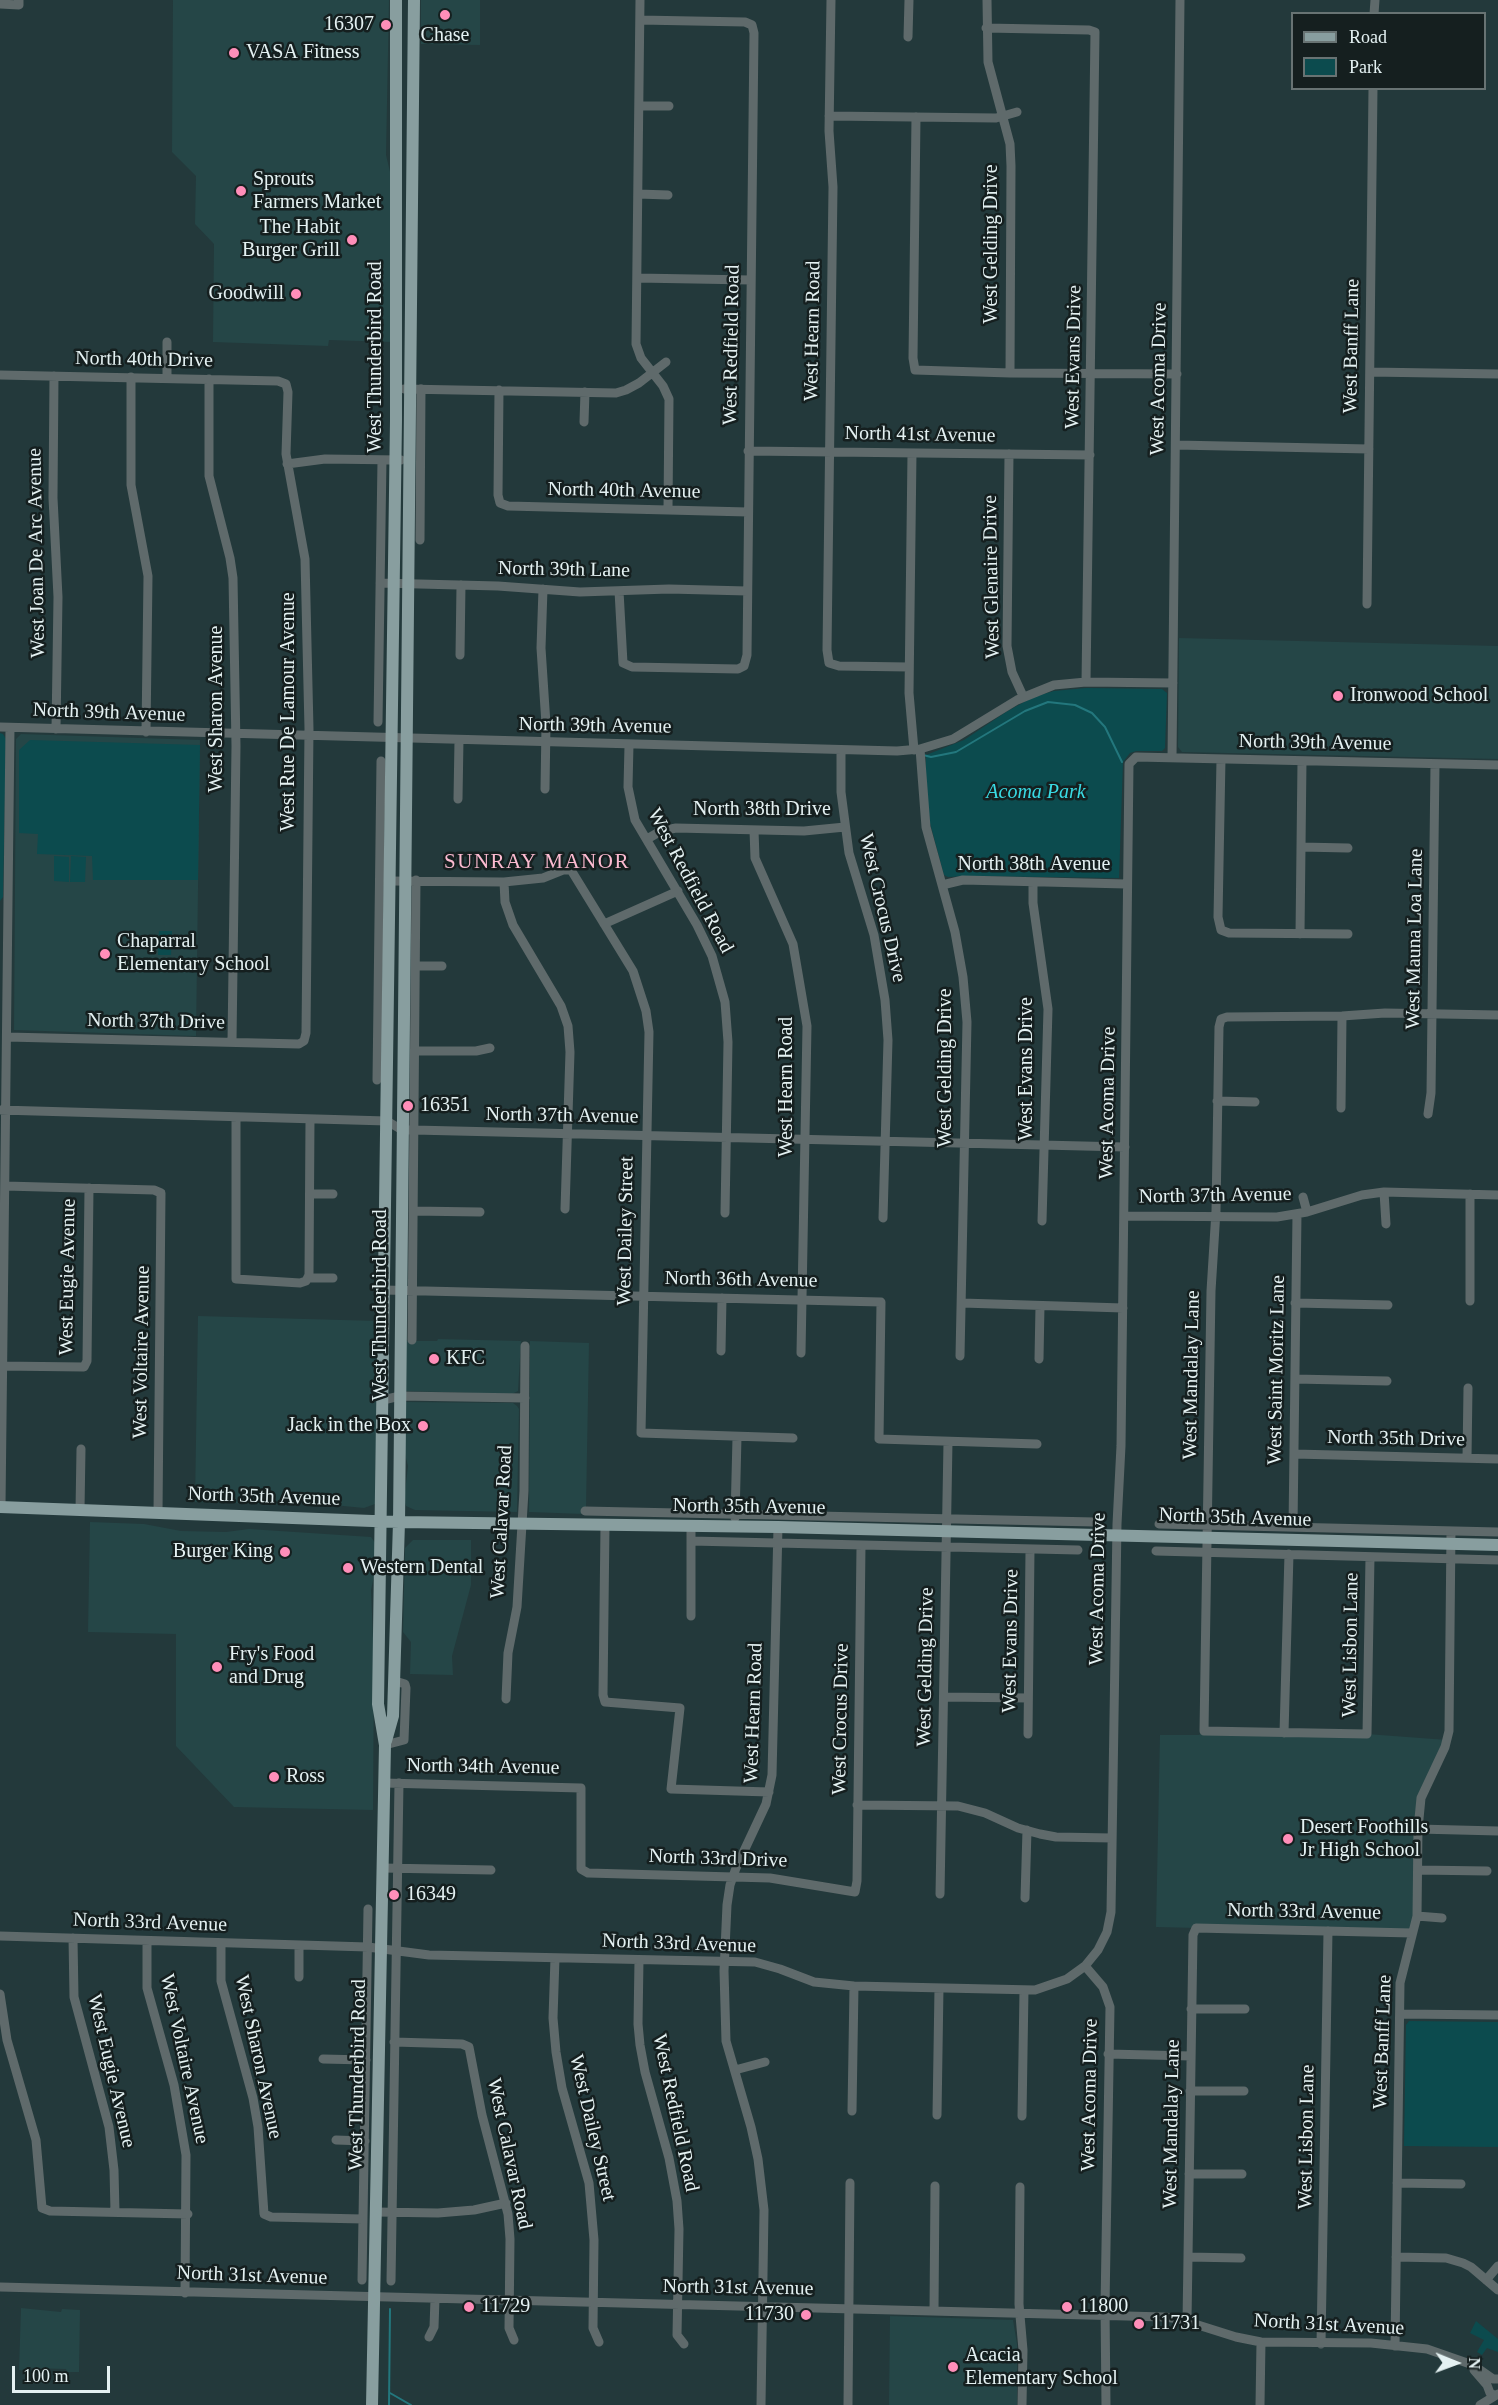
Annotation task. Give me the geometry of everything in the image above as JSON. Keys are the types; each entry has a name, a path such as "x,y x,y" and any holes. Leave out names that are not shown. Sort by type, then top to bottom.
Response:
{"main road":[{"name":"West Thunderbird Road","path":"372,2405 376,2212 374,1948 382,1868 385,1746 378,1709 387,1121 381,1075 384,929 390,880 384,767 392,739 396,388 396,0"},
{"name":"West Thunderbird Road","path":"385,1746 393,1716 400,1396 407,1291 408,1130 404,929 411,880 406,739 410,460 416,389 414,0"},
{"name":"North 35th Avenue","path":"1,1507 381,1522 691,1526 735,1520 778,1527 946,1525 1117,1535 1208,1531 1451,1537 1498,1545"},
{"path":"379,1638 386,1647 394,1687"}],"street":[{"path":"640,0 636,344 641,358 663,386 670,405 668,510"},
{"name":"West Hearn Road","path":"831,0 829,116 833,187 827,650 829,663 839,666 909,667"},
{"path":"908,37 909,0"},
{"name":"West Gelding Drive","path":"987,0 989,70 1010,144 1010,373"},
{"name":"West Acoma Drive","path":"1172,758 1180,0"},
{"path":"0,4 19,2"},
{"name":"West Redfield Road","path":"619,591 623,663 632,667 738,669 744,666 747,655 754,33 752,25 746,22 640,20"},
{"name":"West Evans Drive","path":"986,28 1095,32 1086,682"},
{"name":"West Banff Lane","path":"1367,604 1374,90"},
{"path":"639,106 669,106"},
{"path":"829,116 1003,117 1017,112"},
{"path":"916,117 913,358 915,370 1177,374"},
{"path":"638,194 668,195"},
{"path":"915,199 926,199"},
{"path":"637,278 751,279"},
{"path":"914,289 925,289"},
{"path":"167,342 167,378"},
{"path":"396,388 607,393 626,390 666,362"},
{"path":"1370,372 1498,374"},
{"name":"North 40th Drive","path":"0,375 278,381 286,384"},
{"name":"West Joan De Arc Avenue","path":"54,376 53,498 58,597 56,729"},
{"path":"132,377 130,485 148,576 146,732"},
{"name":"West Sharon Avenue","path":"209,379 209,476 233,578 236,735 232,1042"},
{"name":"West Rue De Lamour Avenue","path":"286,384 288,393 287,464 305,559 309,737 306,1033 304,1041"},
{"name":"West Thunderbird Road","path":"416,389 420,540"},
{"name":"North 40th Avenue","path":"499,390 498,495 500,503 508,506 748,512"},
{"path":"584,423 585,392"},
{"path":"1176,445 1369,449"},
{"name":"North 41st Avenue","path":"748,451 1090,455"},
{"name":"West Gelding Drive","path":"912,453 909,711 917,749 926,826 955,932 965,1001 967,1057 960,1356"},
{"name":"West Glenaire Drive","path":"1009,454 1007,646 1012,672 1023,696"},
{"path":"287,464 309,460 410,460"},
{"name":"West Thunderbird Road","path":"378,722 382,460"},
{"path":"409,531 420,523"},
{"path":"911,534 922,535"},
{"name":"North 39th Lane","path":"380,583 543,590 747,591"},
{"path":"460,655 461,585"},
{"path":"543,590 541,674 546,742 545,789"},
{"path":"909,642 921,642"},
{"name":"North 39th Avenue","path":"5,728 841,750 917,749 959,736 1023,696 1054,685 1086,682 1173,683"},
{"path":"379,707 392,714"},
{"path":"1,1507 5,1186 3,1110 7,1037 4,908 5,728"},
{"path":"458,799 459,741"},
{"name":"West Redfield Road","path":"629,745 628,787 630,806 635,820 678,891 712,956 725,1002 728,1042 725,1213"},
{"name":"West Crocus Drive","path":"841,750 841,792 845,827 854,871 874,935 885,1000 888,1040 884,1218"},
{"name":"North 39th Avenue","path":"1132,759 1136,757 1498,765"},
{"name":"West Acoma Drive","path":"1106,2405 1105,2315 1110,2007 1103,1987 1085,1966 1098,1950 1107,1932 1110,1912 1117,1535 1121,1446 1128,770 1132,759"},
{"path":"1221,759 1218,917 1221,930 1229,933 1348,934"},
{"path":"1300,934 1302,761"},
{"name":"West Mauna Loa Lane","path":"1428,1114 1431,1093 1433,1013 1435,764"},
{"name":"West Thunderbird Road","path":"384,767 384,929"},
{"name":"North 38th Drive","path":"647,839 661,831 676,828 804,831 845,827"},
{"name":"West Hearn Road","path":"754,830 754,858 793,944 804,997 808,1053 801,1353"},
{"path":"1301,847 1348,848"},
{"name":"West Dailey Street","path":"504,882 543,878 563,870 571,870 633,971 646,1011 649,1046 640,1433 737,1437"},
{"path":"390,880 504,882 506,902 513,925 561,1006 568,1026 570,1052 565,1209"},
{"name":"West Thunderbird Road","path":"411,880 416,966 415,1051 408,1130 413,1210 407,1291 412,1340"},
{"name":"North 38th Avenue","path":"942,885 963,880 1126,884"},
{"name":"West Evans Drive","path":"1033,882 1033,903 1048,1009 1042,1221"},
{"path":"604,924 678,891"},
{"path":"384,929 404,929"},
{"path":"416,966 442,966"},
{"path":"1341,1108 1342,1016 1385,1013 1498,1015"},
{"name":"West Mandalay Lane","path":"1284,1733 1204,1731 1211,1292 1219,1027 1221,1018 1342,1016"},
{"name":"North 37th Drive","path":"7,1037 299,1044 304,1041"},
{"path":"415,1051 476,1051 490,1048"},
{"path":"1217,1101 1256,1102"},
{"name":"North 37th Avenue","path":"3,1110 387,1121 408,1130 1125,1147"},
{"path":"236,1117 236,1279 300,1283 307,1279 333,1278"},
{"path":"307,1279 310,1119"},
{"path":"5,1186 88,1188"},
{"name":"West Voltaire Avenue","path":"88,1188 154,1190 161,1193 158,1513"},
{"name":"West Eugie Avenue","path":"1,1366 84,1367 87,1361 88,1188"},
{"path":"1384,1192 1386,1224"},
{"name":"North 37th Avenue","path":"1124,1216 1277,1217 1307,1212 1362,1195 1384,1192 1498,1195"},
{"path":"310,1194 333,1194"},
{"path":"1470,1194 1470,1301"},
{"name":"North 37th Avenue","path":"1303,1197 1307,1212"},
{"path":"413,1210 480,1212"},
{"name":"West Saint Moritz Lane","path":"1293,1527 1296,1214"},
{"name":"North 36th Avenue","path":"384,1290 881,1302 879,1439 948,1442"},
{"path":"721,1351 722,1298"},
{"path":"962,1303 1123,1308"},
{"path":"1295,1303 1388,1305"},
{"path":"1039,1359 1041,1306"},
{"name":"West Calavar Road","path":"506,1698 508,1653 517,1607 525,1346"},
{"path":"1295,1379 1387,1381"},
{"path":"1467,1458 1468,1388"},
{"path":"383,1400 400,1396 525,1398"},
{"path":"735,1520 737,1437 793,1438"},
{"path":"948,1442 1037,1444"},
{"name":"West Gelding Drive","path":"940,1894 948,1442"},
{"path":"80,1510 81,1449"},
{"name":"North 35th Drive","path":"1294,1454 1498,1459"},
{"name":"North 35th Avenue","path":"585,1510 735,1520 946,1525 1095,1522"},
{"name":"North 35th Avenue","path":"1159,1524 1208,1531 1293,1527 1451,1537 1498,1532"},
{"path":"605,1525 603,1695 605,1702 680,1708 671,1789 769,1792"},
{"path":"691,1526 691,1616"},
{"name":"West Hearn Road","path":"761,2405 764,2307 762,2185 751,2127 726,2041 725,1961 727,1905 732,1876 766,1804 774,1757 778,1527"},
{"name":"West Banff Lane","path":"1395,2346 1402,1970 1417,1916 1418,1829 1421,1798 1445,1747 1449,1731 1451,1537"},
{"name":"North 35th Avenue","path":"691,1541 1078,1550"},
{"name":"West Crocus Drive","path":"855,1892 857,1881 861,1546"},
{"name":"West Evans Drive","path":"1028,1734 1030,1550"},
{"name":"North 35th Avenue","path":"1156,1551 1498,1560"},
{"path":"1284,1733 1288,1554"},
{"name":"West Lisbon Lane","path":"1284,1733 1367,1734 1370,1557"},
{"path":"944,1697 1028,1698"},
{"name":"North 34th Avenue","path":"384,1783 581,1788 581,1869"},
{"name":"West Thunderbird Road","path":"391,2281 399,1783"},
{"path":"857,1805 958,1806 985,1813 1027,1830 1056,1837 1112,1838"},
{"path":"1418,1829 1498,1831"},
{"path":"1025,1898 1027,1830"},
{"path":"382,1868 491,1870"},
{"name":"North 33rd Drive","path":"581,1869 588,1873 732,1876 792,1880 855,1892"},
{"path":"1418,1870 1487,1871"},
{"name":"West Thunderbird Road","path":"362,2280 366,2060 374,1948 368,1909"},
{"path":"1417,1916 1442,1918"},
{"name":"West Mandalay Lane","path":"1187,2321 1192,1935 1196,1928"},
{"name":"North 33rd Avenue","path":"1196,1928 1412,1933"},
{"name":"West Lisbon Lane","path":"1321,2344 1328,1931"},
{"name":"North 33rd Avenue","path":"0,1937 374,1948 429,1955 755,1962 780,1968 814,1982 854,1986 1035,1990 1056,1984 1085,1966"},
{"name":"West Eugie Avenue","path":"73,1938 74,1997 109,2127 114,2170 115,2212"},
{"name":"West Voltaire Avenue","path":"147,1941 147,1988 174,2085 186,2155 188,2214 185,2293"},
{"name":"West Sharon Avenue","path":"221,1943 221,1981 251,2089 256,2118 264,2214 271,2217 363,2219"},
{"path":"299,1945 299,1977"},
{"name":"West Dailey Street","path":"555,1958 556,2052 562,2088 589,2183 594,2240 593,2328 598,2342"},
{"name":"West Redfield Road","path":"639,1960 640,2045 645,2072 669,2158 677,2201 679,2229 677,2335 684,2344"},
{"path":"852,2111 854,1986"},
{"path":"937,2115 939,1988"},
{"path":"1022,2116 1024,1990"},
{"path":"0,1994 7,2040 36,2140 42,2208 50,2211 188,2214"},
{"path":"1191,2008 1245,2009"},
{"path":"1400,2014 1498,2015"},
{"name":"West Calavar Road","path":"394,2042 462,2044 469,2048 482,2115 506,2203 510,2239 509,2328 514,2340"},
{"path":"1108,2054 1191,2056"},
{"path":"323,2059 366,2060"},
{"path":"735,2070 765,2061"},
{"path":"1190,2091 1244,2091"},
{"path":"336,2140 365,2141"},
{"path":"1189,2174 1242,2174"},
{"path":"848,2405 850,2182"},
{"path":"1397,2183 1461,2184"},
{"path":"934,2311 935,2186"},
{"path":"1020,2187 1022,2405"},
{"path":"376,2212 447,2212 506,2203"},
{"path":"1188,2257 1241,2258"},
{"path":"1396,2257 1455,2261 1471,2268 1498,2290"},
{"path":"1486,2280 1498,2266"},
{"name":"North 31st Avenue","path":"0,2287 1172,2317 1236,2337 1262,2342 1371,2343 1442,2352 1481,2369 1495,2386"},
{"path":"429,2337 434,2327 435,2299"},
{"path":"1260,2405 1262,2342"},
{"path":"1479,2405 1495,2386"}],"shaded area":[{"path":"173,0 389,0 386,155 391,176 392,342 329,340 328,346 213,342 214,244 195,224 196,176 172,152"},
{"path":"421,0 480,0 480,45 421,44"},
{"name":"Ironwood School","path":"1179,638 1498,646 1498,759 1182,752 1178,747"},
{"name":"Chaparral Elementary School","path":"21,734 200,740 196,1036 14,1030 16,739"},
{"path":"198,1316 378,1321 375,1504 364,1508 302,1502 289,1505 195,1502"},
{"path":"438,1339 521,1341 518,1391 512,1394 405,1391 406,1341 437,1341"},
{"path":"530,1341 589,1343 584,1514 529,1512"},
{"path":"406,1402 513,1403 517,1406 519,1409 517,1512 415,1510 406,1506 404,1500 408,1466 404,1450"},
{"path":"90,1522 144,1524 181,1531 226,1532 249,1529 371,1537 376,1544 376,1567 371,1590 374,1661 373,1810 234,1807 176,1746 176,1634 88,1632"},
{"path":"413,1540 471,1540 471,1585 452,1656 453,1675 410,1674 411,1642 403,1632 405,1548"},
{"name":"Desert Foothills Jr High School","path":"1204,1731 1367,1734 1447,1740 1425,1788 1412,1933 1156,1927 1160,1735 1199,1735"},
{"path":"21,2308 61,2312 62,2309 80,2310 79,2372 67,2372 66,2369 19,2370"},
{"name":"Acacia Elementary School","path":"890,2316 1013,2320 1017,2344 1017,2405 889,2405"}],"green space":[{"name":"Acoma Park","path":"1086,688 1162,689 1167,693 1165,748 1162,751 1130,753 1123,762 1119,878 948,877 944,875 930,823 925,778 926,755 964,740 1033,697 1054,691"},
{"path":"0,733 6,739 3,897 0,901"},
{"path":"30,740 200,745 198,880 93,880 92,856 37,854 38,834 19,833 19,750"},
{"path":"54,856 69,857 69,882 54,881"},
{"path":"71,856 86,857 85,882 70,882"},
{"path":"159,931 172,931 171,955 158,955"},
{"path":"1409,2021 1498,2022 1498,2147 1404,2146 1406,2025"},
{"path":"1476,2321 1498,2339 1498,2352 1487,2348 1482,2355 1477,2352 1484,2340 1470,2333"}],"waterway":[{"path":"923,755 931,757 956,752 1025,711 1048,702 1075,705 1092,713 1105,727 1122,762"},
{"path":"389,2405 390,2309"},
{"path":"390,2393 411,2405"}],"place":[{"name":"Chase","path":"445,15"},
{"name":"16307","path":"386,25"},
{"name":"VASA Fitness","path":"234,53"},
{"name":"Sprouts Farmers Market","path":"241,191"},
{"name":"The Habit Burger Grill","path":"352,240"},
{"name":"Goodwill","path":"296,294"},
{"name":"Ironwood School","path":"1338,696"},
{"name":"Chaparral Elementary School","path":"105,954"},
{"name":"16351","path":"408,1106"},
{"name":"KFC","path":"434,1359"},
{"name":"Jack in the Box","path":"423,1426"},
{"name":"Burger King","path":"285,1552"},
{"name":"Western Dental","path":"348,1568"},
{"name":"Fry's Food and Drug","path":"217,1667"},
{"name":"Ross","path":"274,1777"},
{"name":"Desert Foothills Jr High School","path":"1288,1839"},
{"name":"16349","path":"394,1895"},
{"name":"11729","path":"469,2307"},
{"name":"11800","path":"1067,2307"},
{"name":"11730","path":"806,2315"},
{"name":"11731","path":"1139,2324"},
{"name":"Acacia Elementary School","path":"953,2367"}],"district":[{"name":"SUNRAY MANOR","path":"537,862"}]}
